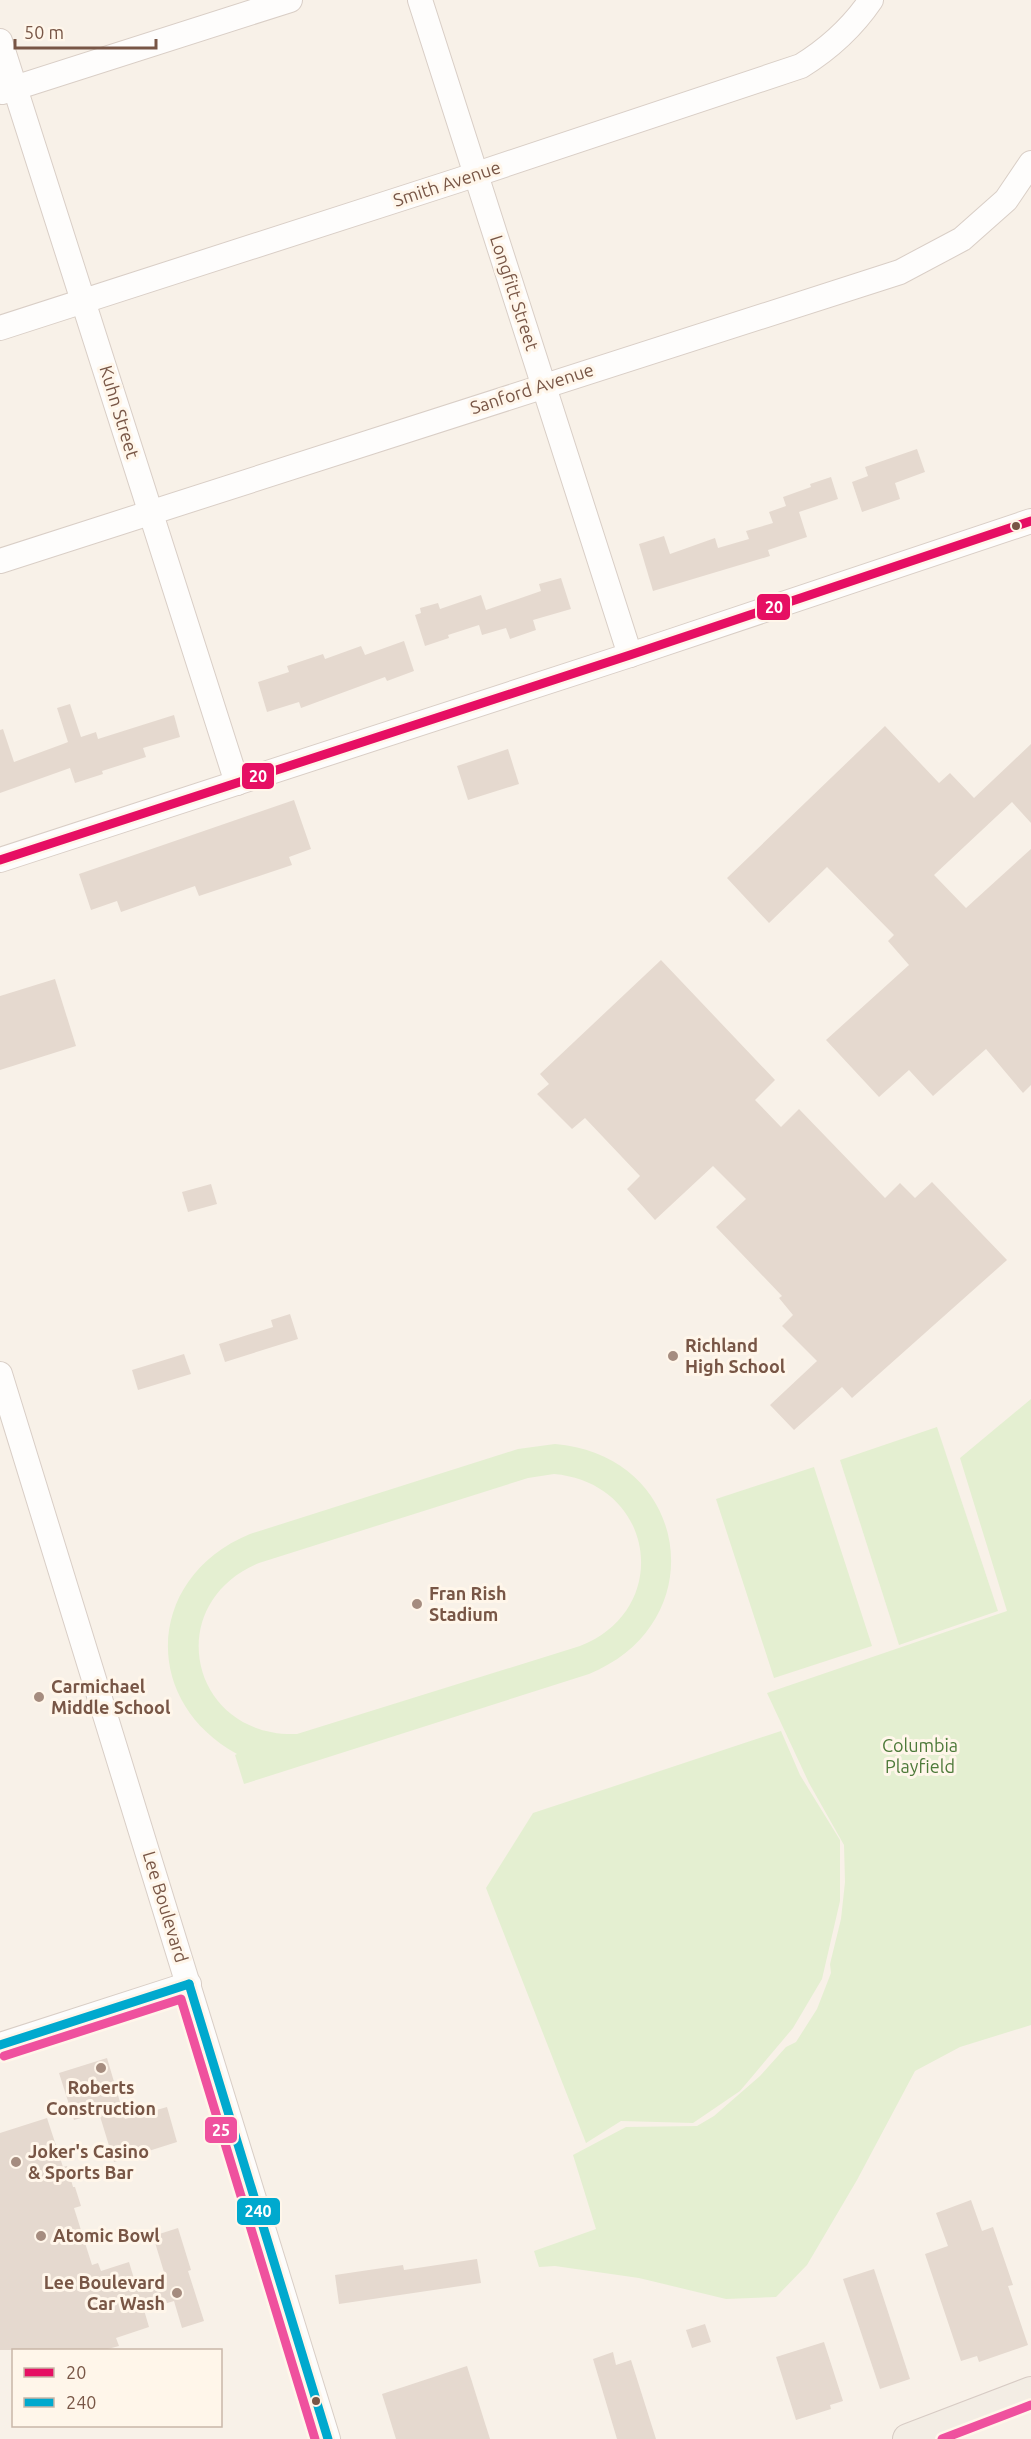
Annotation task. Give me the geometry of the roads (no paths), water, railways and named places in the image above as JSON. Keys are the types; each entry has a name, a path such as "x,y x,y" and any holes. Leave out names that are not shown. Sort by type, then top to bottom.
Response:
{"main road":[{"path":"909,2439 1031,2392"}],"street":[{"path":"8,91 290,0"},
{"name":"Longfitt Street","path":"420,0 630,655"},
{"name":"Smith Avenue","path":"0,328 476,175 801,66 825,51 856,22 871,0"},
{"name":"Kuhn Street","path":"0,41 8,91 85,301 237,783"},
{"name":"Sanford Avenue","path":"0,561 544,384 900,272 962,239 1006,200 1031,163"},
{"path":"0,860 630,655 1031,521"},
{"name":"Lee Boulevard","path":"0,1374 328,2439"},
{"path":"0,2045 189,1984"}],"place":[{"name":"Richland High School","path":"673,1356"},
{"name":"Fran Rish Stadium","path":"417,1604"},
{"name":"Carmichael Middle School","path":"39,1697"},
{"name":"Roberts Construction","path":"101,2068"},
{"name":"Joker's Casino & Sports Bar","path":"16,2162"},
{"name":"Atomic Bowl","path":"41,2236"},
{"name":"Lee Boulevard Car Wash","path":"177,2293"}],"park label":[{"name":"Columbia Playfield","path":"920,1756"}]}
